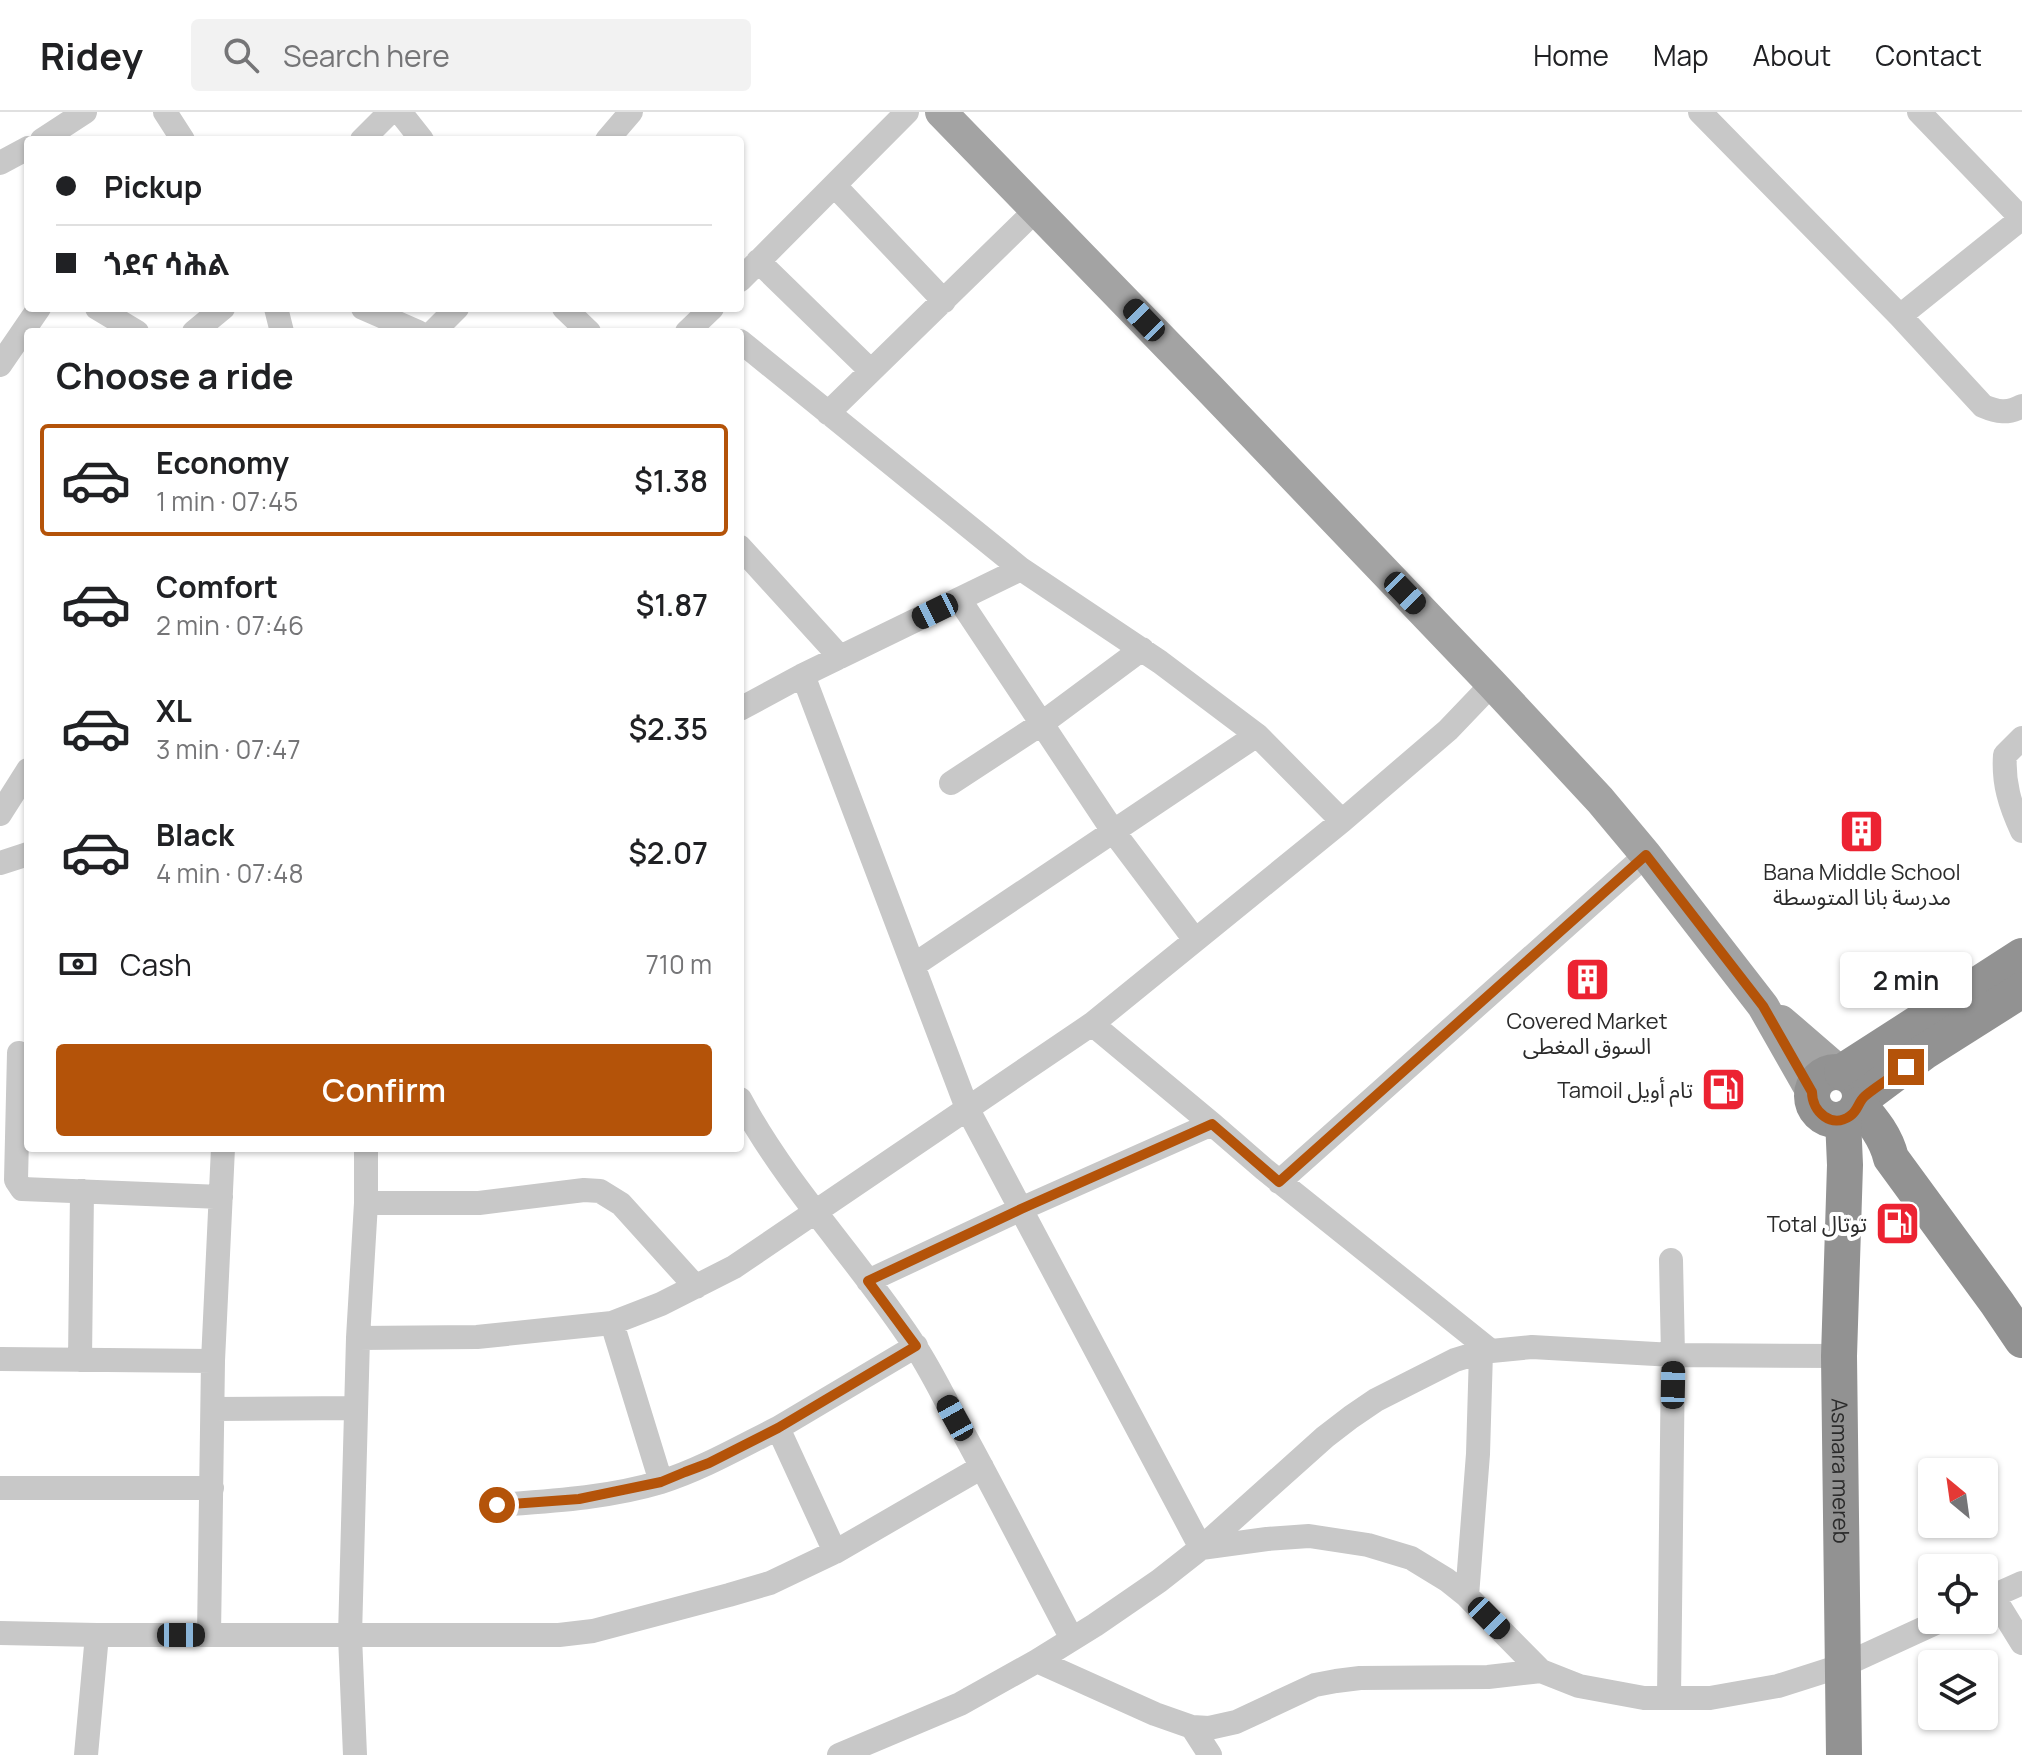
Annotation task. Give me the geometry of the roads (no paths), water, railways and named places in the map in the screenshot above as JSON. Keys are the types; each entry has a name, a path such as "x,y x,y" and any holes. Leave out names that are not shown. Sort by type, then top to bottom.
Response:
{"highway":[{"path":"1840,1099 2022,956"},
{"path":"1840,1099 1924,1052 2022,990"},
{"path":"1840,1099 1875,1151 1891,1158 2022,1340"},
{"name":"Asmara mereb","path":"1840,1099 1845,1165 1839,1356 1844,1755"}],"main road":[{"path":"941,112 1600,800 1840,1099"}],"street":[{"path":"46,129 85,112"},
{"path":"366,136 390,112"},
{"path":"400,112 419,136"},
{"path":"610,136 631,112"},
{"path":"744,276 907,112"},
{"path":"1700,112 1900,316 1983,406 1997,412 2022,406"},
{"path":"1900,316 2022,218 1919,112"},
{"path":"0,163 24,150"},
{"path":"835,186 944,301"},
{"path":"828,413 1037,209"},
{"path":"758,261 871,371"},
{"path":"104,312 130,328"},
{"path":"199,328 218,312"},
{"path":"372,312 409,328"},
{"path":"437,328 453,312"},
{"path":"568,312 585,328"},
{"path":"691,328 708,312"},
{"path":"710,312 725,328"},
{"path":"0,365 24,330"},
{"path":"744,344 1021,569 1142,649 1257,735 1342,821"},
{"path":"744,551 840,657"},
{"path":"744,707 1021,569"},
{"path":"959,599 1113,831 1195,940"},
{"path":"951,783 1041,724 1142,649"},
{"path":"803,675 967,1108 1201,1548"},
{"path":"358,1338 477,1337 612,1323 661,1304 734,1267 1092,1024 1342,821 1448,730 1492,684"},
{"path":"914,965 1257,735"},
{"path":"2022,738 2005,755 2004,773 2010,804 2022,831"},
{"path":"0,814 24,776"},
{"path":"0,863 24,855"},
{"path":"1279,1182 1646,855"},
{"path":"1092,1024 1486,1351"},
{"path":"16,1053 16,1180 22,1189 221,1197"},
{"path":"744,1106 761,1137 815,1213 916,1346 1072,1639"},
{"path":"868,1281 1212,1124"},
{"path":"209,1635 213,1361 223,1152"},
{"path":"355,1755 350,1636 366,1152"},
{"path":"366,1203 479,1203 584,1190 600,1191 621,1204 696,1287"},
{"path":"80,1360 82,1191"},
{"path":"1669,1698 1673,1355 1671,1260"},
{"path":"612,1323 661,1482"},
{"path":"497,1505 579,1499 661,1482 709,1463 778,1428 916,1346"},
{"path":"839,1755 960,1704 1095,1625 1201,1548 1351,1417 1376,1400 1455,1360 1486,1351 1532,1347 1673,1355 1839,1356"},
{"path":"1467,1596 1486,1351"},
{"path":"0,1359 213,1361"},
{"path":"213,1409 356,1408"},
{"path":"778,1428 835,1552"},
{"path":"0,1633 350,1636 574,1634 593,1631 770,1583 835,1552 982,1467"},
{"path":"0,1488 212,1488"},
{"path":"1201,1548 1309,1536 1368,1545 1411,1558 1426,1565 1467,1596 1541,1671 1579,1686 1644,1698 1710,1698 1778,1686 1844,1665 1918,1631"},
{"path":"1998,1594 2022,1583"},
{"path":"1998,1610 2022,1643"},
{"path":"86,1755 97,1635"},
{"path":"1037,1661 1155,1714 1192,1727 1209,1728 1236,1722 1315,1685 1336,1681 1488,1677 1541,1671"},
{"path":"1192,1727 1210,1755"}],"place":[{"name":"Bana Middle School مدرسة بانا المتوسطة","path":"1862,831"},
{"name":"Covered Market السوق المغطى","path":"1587,980"},
{"name":"Tamoil تام أويل","path":"1724,1090"},
{"name":"Total توتال","path":"1898,1224"}]}
